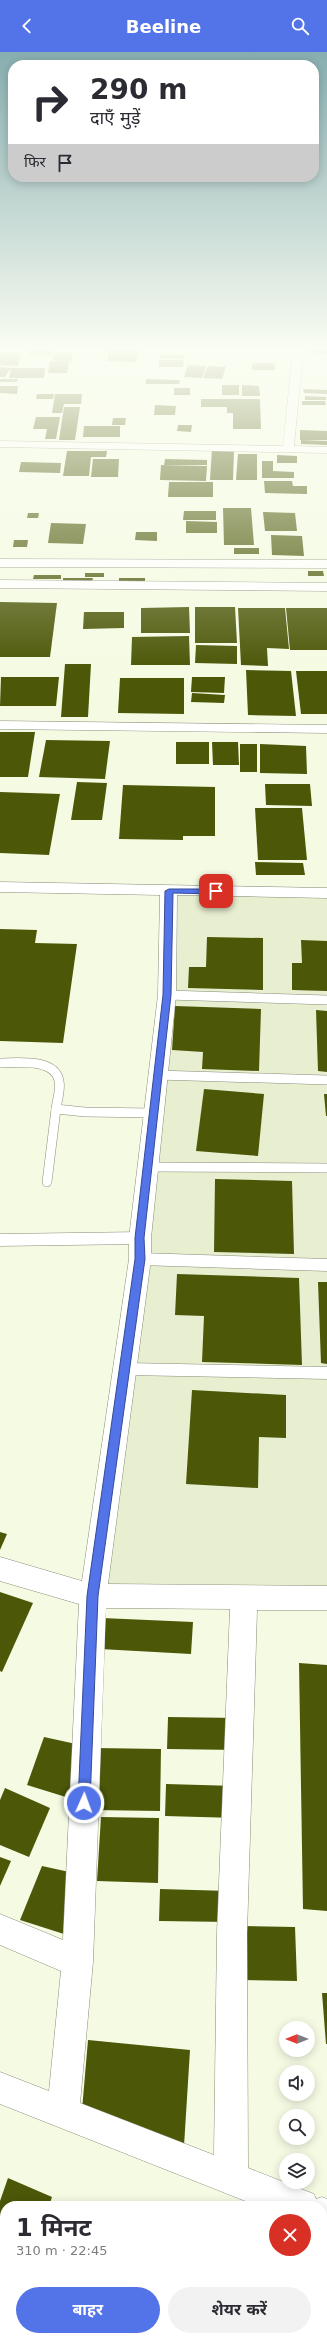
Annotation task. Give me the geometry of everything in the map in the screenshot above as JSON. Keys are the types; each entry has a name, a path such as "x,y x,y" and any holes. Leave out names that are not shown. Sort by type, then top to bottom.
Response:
{"street":[{"path":"0,563 327,564"},
{"path":"0,584 327,587"},
{"path":"0,725 327,730"},
{"path":"0,887 169,891 327,892"},
{"path":"63,2113 77,1962 92,1596 126,1369 140,1259 140,1238 167,995 169,891"},
{"path":"0,1569 92,1596 327,1598"},
{"path":"231,2178 232,1933 244,1598"},
{"path":"0,1929 77,1962"},
{"path":"0,2088 289,2201"}],"lane":[{"path":"167,995 327,1000"},
{"path":"0,1063 41,1064 54,1070 59,1080 47,1182"},
{"path":"157,1075 327,1080"},
{"path":"56,1109 85,1112 154,1113"},
{"path":"148,1167 327,1168"},
{"path":"0,1240 140,1238"},
{"path":"140,1259 327,1265"},
{"path":"126,1369 327,1373"}],"shaded area":[{"path":"168,893 327,896 327,1598 93,1596 167,995"}],"building":[{"path":"66,457 106,457 91,457 89,476 63,476"},
{"path":"211,457 234,457 233,480 210,480"},
{"path":"238,457 257,457 257,480 236,480"},
{"path":"277,457 297,457 297,463 277,463"},
{"path":"93,459 119,459 118,477 91,477"},
{"path":"165,459 207,460 207,465 164,465"},
{"path":"262,461 273,461 273,471 294,472 294,478 262,478"},
{"path":"21,462 61,463 60,473 19,472"},
{"path":"161,465 207,466 206,481 160,480"},
{"path":"264,481 292,481 293,486 307,486 307,494 265,493"},
{"path":"169,482 213,482 213,497 168,497"},
{"path":"223,508 251,508 254,545 224,545"},
{"path":"184,511 216,511 216,520 183,520"},
{"path":"263,512 295,513 297,531 265,531"},
{"path":"28,513 39,513 38,518 27,518"},
{"path":"186,521 217,522 217,533 186,533"},
{"path":"51,523 86,524 83,544 48,543"},
{"path":"136,532 157,532 157,541 135,540"},
{"path":"271,535 302,536 304,556 272,555"},
{"path":"14,540 28,540 27,547 13,547"},
{"path":"234,548 259,548 259,554 234,554"},
{"path":"308,571 323,571 324,576 308,576"},
{"path":"85,573 104,573 104,577 85,577"},
{"path":"34,575 61,575 61,579 33,579"},
{"path":"63,578 93,578 92,581 63,581"},
{"path":"119,578 145,578 145,582 119,582"},
{"path":"0,602 57,603 50,657 0,657"},
{"path":"189,607 190,633 141,633 141,608"},
{"path":"195,607 235,607 237,643 195,643"},
{"path":"238,608 285,608 289,649 267,648 268,666 241,665"},
{"path":"286,608 327,608 327,650 290,650"},
{"path":"84,612 124,612 124,628 83,629"},
{"path":"189,636 190,665 131,665 132,637"},
{"path":"196,645 237,646 237,664 195,663"},
{"path":"65,664 91,664 88,717 61,717"},
{"path":"246,670 291,671 296,716 248,715"},
{"path":"296,671 327,671 327,714 301,714"},
{"path":"1,677 59,677 56,706 0,706"},
{"path":"192,677 225,677 224,693 191,692"},
{"path":"120,678 184,678 184,714 118,713"},
{"path":"192,693 225,695 224,703 191,702"},
{"path":"0,732 35,732 28,777 0,777"},
{"path":"46,740 110,741 105,779 39,777"},
{"path":"176,742 209,742 209,764 176,764"},
{"path":"212,742 238,742 239,765 213,765"},
{"path":"240,744 257,744 257,772 240,772"},
{"path":"260,744 306,746 307,774 260,773"},
{"path":"77,782 107,783 102,820 71,820"},
{"path":"265,784 310,784 312,806 266,805"},
{"path":"123,785 215,787 215,836 183,836 183,840 119,839"},
{"path":"0,792 60,794 49,855 0,853"},
{"path":"255,808 302,808 307,860 258,860"},
{"path":"255,862 303,863 305,875 256,875"},
{"path":"0,929 37,930 35,943 77,944 63,1043 0,1041"},
{"path":"207,937 263,938 263,990 188,988 189,967 206,967"},
{"path":"301,940 327,941 327,991 292,990 292,963 302,963"},
{"path":"175,1006 261,1009 259,1071 202,1069 203,1052 172,1050"},
{"path":"316,1010 327,1011 327,1072 318,1071"},
{"path":"204,1089 264,1094 258,1156 196,1151"},
{"path":"324,1094 327,1094 327,1116 326,1116"},
{"path":"215,1179 292,1181 294,1254 214,1252"},
{"path":"177,1274 299,1278 302,1365 202,1362 204,1316 175,1315"},
{"path":"318,1282 327,1282 327,1364 321,1363"},
{"path":"192,1390 286,1395 286,1438 259,1437 258,1488 186,1484"},
{"path":"0,1532 7,1534 0,1550"},
{"path":"0,1592 33,1603 2,1672 0,1671"},
{"path":"102,1618 193,1622 191,1654 100,1649"},
{"path":"299,1663 327,1665 327,1911 303,1909"},
{"path":"168,1717 238,1718 238,1750 167,1749"},
{"path":"44,1737 85,1746 82,1802 27,1785"},
{"path":"95,1748 161,1749 160,1811 93,1810"},
{"path":"166,1784 236,1786 236,1818 165,1816"},
{"path":"5,1788 50,1808 29,1857 0,1845 0,1800"},
{"path":"101,1817 159,1818 158,1883 97,1881"},
{"path":"0,1857 11,1861 0,1886"},
{"path":"42,1866 74,1873 67,1935 20,1920"},
{"path":"160,1889 229,1891 230,1922 159,1921"},
{"path":"240,1926 295,1927 297,1981 241,1980"},
{"path":"322,1993 327,1993 327,2044 326,2044"},
{"path":"88,2040 190,2050 184,2146 82,2110"},
{"path":"8,2178 52,2197 51,2201 0,2201"}],"route":[{"path":"84,1803 92,1596 126,1369 140,1259 140,1238 167,995 169,891 216,891"}]}
